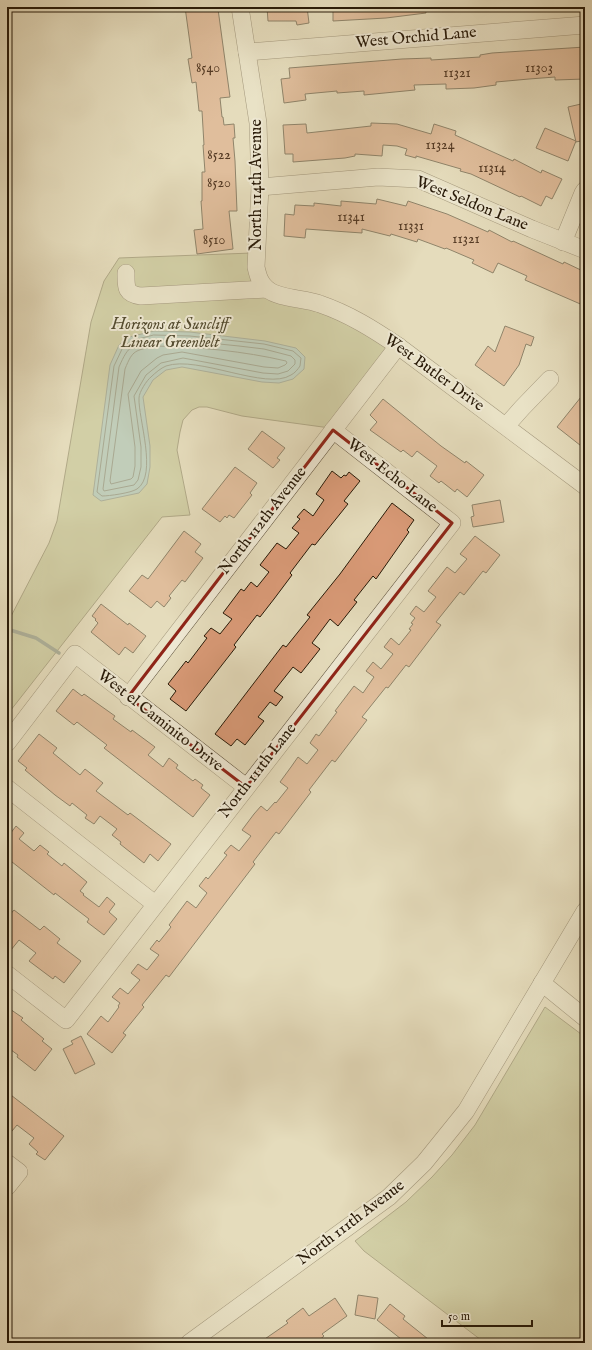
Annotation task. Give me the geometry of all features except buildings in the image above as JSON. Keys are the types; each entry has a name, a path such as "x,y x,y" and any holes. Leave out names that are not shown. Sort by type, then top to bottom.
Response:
{"street":[{"name":"North 114th Avenue","path":"240,7 258,122 260,187 256,267 259,279 267,289"},
{"name":"West Orchid Lane","path":"247,52 585,25"},
{"name":"West Seldon Lane","path":"260,187 378,177 418,179 563,242 585,250"},
{"path":"563,242 585,190"},
{"path":"126,273 126,287 128,291 134,295 140,296 267,289"},
{"name":"West Butler Drive","path":"267,289 275,294 318,303 371,327 585,486"},
{"name":"North 112th Avenue","path":"128,697 398,346"},
{"path":"506,426 550,379"},
{"name":"West Echo Lane","path":"333,430 452,523"},
{"name":"North 111th Lane","path":"7,974 66,1020 452,523"},
{"name":"West el Caminito Drive","path":"7,743 74,654 246,787"},
{"path":"7,788 155,904"},
{"name":"North 111th Avenue","path":"189,1343 389,1197 438,1147 466,1111 585,910"},
{"path":"542,983 584,1014"},
{"path":"7,1187 13,1167"}],"highlighted area":[{"path":"333,430 452,523 246,787 128,697"}],"green space":[{"name":"Horizons at Suncliff Linear Greenbelt","path":"252,253 253,285 341,321 391,348 330,428 242,416 207,407 199,407 192,410 183,420 177,450 190,515 162,517 7,715 7,624 49,543 57,521 91,322 104,281 119,258"},
{"path":"545,1007 585,1037 585,1343 485,1343 364,1251 355,1241 406,1202 452,1155 475,1125"}],"water":[{"path":"154,331 190,332 265,341 296,348 305,357 304,369 293,379 279,383 262,382 182,367 166,370 153,380 143,397 150,446 150,467 147,484 139,493 101,501 93,495 110,365 119,345 129,337"}],"waterway":[{"path":"7,629 36,638 59,653"}]}
